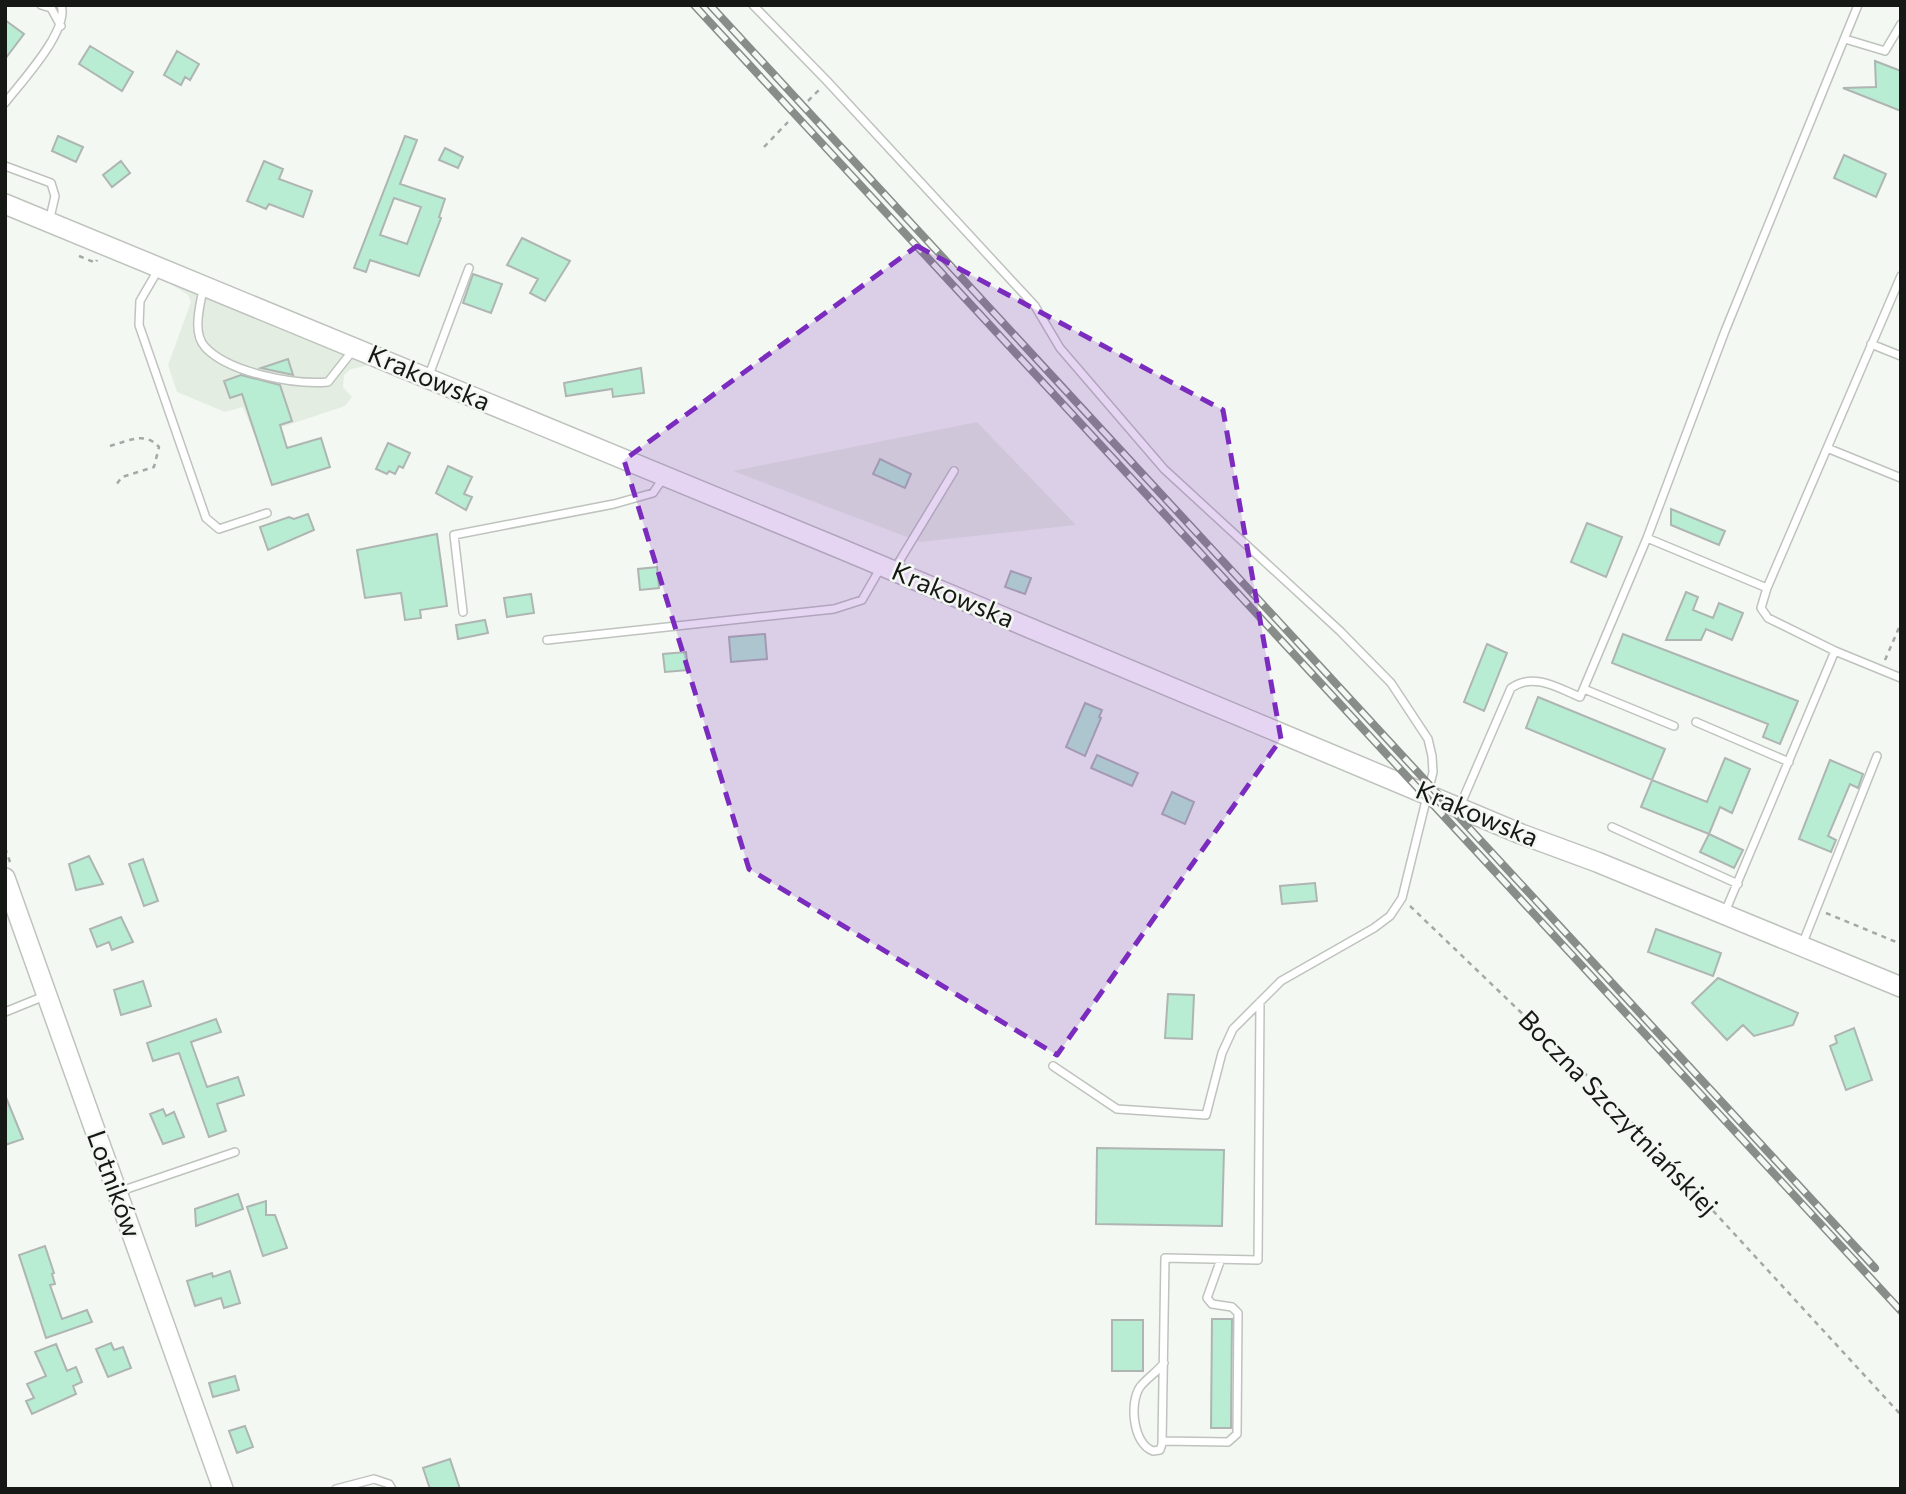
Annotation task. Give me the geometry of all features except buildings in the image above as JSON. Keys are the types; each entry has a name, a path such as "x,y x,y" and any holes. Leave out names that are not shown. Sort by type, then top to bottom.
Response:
{"main road":[{"name":"Krakowska","path":"5,204 1901,987"},
{"name":"Lotników","path":"5,878 223,1489"}],"lane":[{"path":"41,5 51,6 61,26"},
{"path":"5,103 61,26 64,15 61,5"},
{"path":"753,5 1035,306 1060,348 1164,469 1340,631 1391,683 1427,739 1433,772 1402,898 1382,922 1304,966 1260,1001 1233,1029 1222,1053 1206,1115 1117,1109 1053,1066"},
{"path":"1460,807 1511,688 1524,682 1537,681 1580,697 1584,689 1647,538 1725,331 1858,5"},
{"path":"1845,39 1885,51 1890,48 1901,24"},
{"path":"5,166 51,183 55,196 48,222"},
{"path":"160,267 140,302 139,326 206,518 219,529 267,513"},
{"path":"428,378 469,268"},
{"path":"1901,276 1767,588 1761,608 1764,614 1835,651 1901,678"},
{"path":"204,285 198,330 204,347 244,371 306,384 328,382 355,348"},
{"path":"1871,344 1901,356"},
{"path":"1827,448 1901,478"},
{"path":"547,640 834,609 862,600 888,568 954,471"},
{"path":"463,612 454,535 653,494 665,477"},
{"path":"1647,538 1767,588"},
{"path":"1724,914 1835,651"},
{"path":"1584,689 1674,726"},
{"path":"1696,722 1789,762"},
{"path":"1802,946 1877,756"},
{"path":"1612,827 1738,884"},
{"path":"5,1012 47,995"},
{"path":"1164,1363 1141,1385 1136,1397 1136,1429 1140,1444 1157,1451 1162,1441 1164,1363 1165,1258 1258,1260 1260,1001"},
{"path":"117,1193 235,1152"},
{"path":"1162,1441 1228,1442 1237,1434 1238,1314 1232,1307 1212,1304 1207,1298 1222,1259"},
{"path":"336,1489 373,1479 389,1484 392,1489"}],"path":[{"path":"808,101 827,81"},
{"path":"764,147 788,122"},
{"path":"110,446 141,437 154,440 159,447 154,467 122,477 116,485"},
{"path":"1881,670 1901,623"},
{"name":"Boczna Szczytniańskiej","path":"1402,898 1601,1089 1901,1415"},
{"path":"1816,909 1901,944"}],"highlighted area":[{"path":"917,246 1223,410 1281,739 1057,1055 749,869 624,460"}],"shaded area":[{"path":"163,279 370,365 351,369 344,375 343,387 352,397 345,406 255,436 243,407 225,412 177,392 168,365 191,302 188,295"},
{"path":"977,422 1076,525 920,542 733,471"}],"railway":[{"path":"694,5 1901,1311"},
{"path":"710,5 1875,1268"}]}
